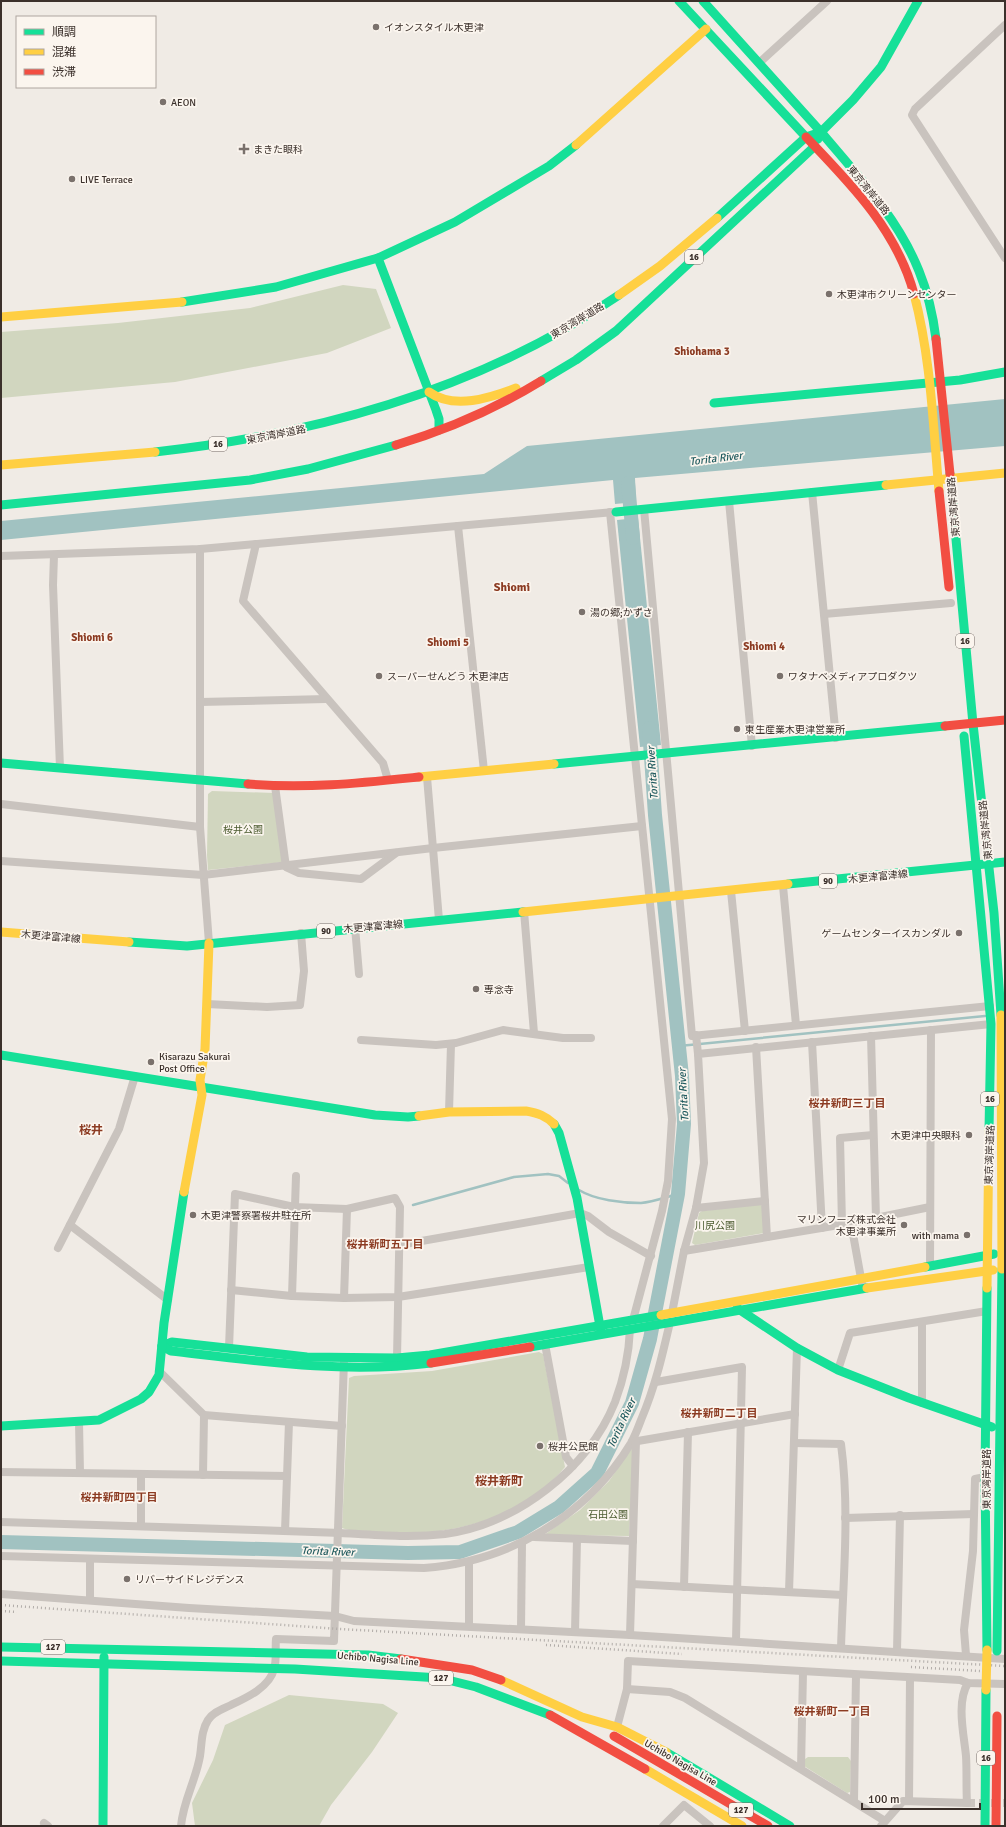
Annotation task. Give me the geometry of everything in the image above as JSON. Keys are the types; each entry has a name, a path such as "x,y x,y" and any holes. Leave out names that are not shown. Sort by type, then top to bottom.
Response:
{"main road":[{"name":"東京湾岸道路","path":"679,1 815,146 876,216 900,256 909,277 924,334 951,606"},
{"path":"703,1 821,132"},
{"path":"815,146 821,132 853,100 882,67 918,1"},
{"path":"1,317 194,301 227,296 276,287 378,258 455,222 549,166 591,133 706,29"},
{"name":"東京湾岸道路","path":"1,465 185,448 262,437 348,418 429,392 492,366 543,340 599,308 653,272 728,209 806,137 821,132 879,200 898,228 910,250 930,304 936,335 973,724 989,864 1002,1002 1003,1430 997,1691"},
{"name":"16","path":"1,505 204,485 276,475 362,455 438,430 508,400 536,385 569,364 602,341 634,315 727,226 815,146"},
{"path":"378,258 439,419 438,430"},
{"path":"429,392 436,399 445,400 464,401 488,398 518,388 569,364"},
{"path":"714,404 975,378 1005,372"},
{"path":"613,512 1005,473"},
{"path":"1,499 63,499"},
{"path":"1,763 200,781 275,786 332,786 836,738 962,722 973,724 1005,720"},
{"name":"東京湾岸道路","path":"962,722 991,1024 985,1477 987,1650 985,1826"},
{"name":"木更津富津線","path":"679,896 1005,862"},
{"name":"90","path":"650,899 679,896"},
{"name":"木更津富津線","path":"1,932 187,946 355,927 650,899"},
{"path":"1,1426 99,1420 140,1399 149,1392 159,1375 168,1300 191,1148 202,1095 200,1080 205,1049 209,943"},
{"path":"1,1054 374,1114 408,1117 449,1112 526,1111 538,1113 548,1118 554,1124 559,1133 580,1213 600,1330"},
{"path":"862,1284 930,1266 1003,1252"},
{"path":"162,1346 172,1342 307,1357 344,1363 399,1366 430,1364 545,1344 633,1320 671,1317 862,1284 1003,1268"},
{"path":"737,1306 797,1348 838,1370 922,1403 1003,1430"},
{"path":"162,1346 171,1351 307,1366 397,1358 600,1330 630,1329 671,1317"},
{"name":"Uchibo Nagisa Line","path":"1,1647 104,1648 161,1651 368,1655 441,1664 472,1670 522,1689 582,1717 617,1727 651,1743 790,1826"},
{"path":"103,1826 104,1648"},
{"name":"Uchibo Nagisa Line","path":"1,1661 275,1669 440,1678 476,1687 544,1712 577,1729 742,1826"},
{"name":"16","path":"996,1826 997,1704"},
{"name":"127","path":"582,1717 768,1826"}],"street":[{"path":"759,63 827,1"},
{"path":"1004,254 912,115 915,109 1005,25"},
{"path":"812,492 836,738"},
{"path":"729,500 752,746"},
{"path":"641,509 666,754 692,1036 990,1006"},
{"path":"1,556 200,549 613,512 635,757 672,1119 668,1181 651,1256 633,1320"},
{"path":"458,526 484,771"},
{"path":"256,544 243,602 383,763 388,780"},
{"path":"200,549 200,827 209,943"},
{"path":"54,555 53,585 60,768"},
{"path":"824,614 951,606"},
{"path":"200,702 326,699"},
{"path":"426,777 440,920"},
{"path":"275,786 286,867"},
{"path":"1,804 200,827"},
{"path":"1,861 204,875 286,867 433,848 642,826"},
{"path":"286,867 299,873 361,879 397,853"},
{"path":"783,886 796,1025"},
{"path":"731,891 745,1031"},
{"path":"524,911 534,1033"},
{"path":"355,927 359,974"},
{"path":"207,1004 267,1007 300,1005 304,971 301,933"},
{"path":"698,1054 991,1024"},
{"path":"361,1040 436,1045 451,1044 503,1030 563,1038 591,1038"},
{"path":"930,1266 931,1030"},
{"path":"1,1556 337,1567 445,1567 470,1562 506,1551 533,1537 567,1516 584,1501 634,1442 656,1382 684,1251 696,1208 704,1163 696,1035"},
{"path":"871,1036 876,1218"},
{"path":"812,1042 822,1228"},
{"path":"449,1112 451,1044"},
{"path":"756,1047 767,1237"},
{"path":"58,1248 119,1129 135,1076"},
{"path":"842,1224 840,1138 873,1136"},
{"path":"292,1296 296,1176"},
{"path":"229,1348 235,1194 294,1206 347,1209 395,1198 400,1207 397,1358"},
{"path":"696,1208 765,1201"},
{"path":"684,1251 851,1223 930,1207"},
{"path":"344,1298 347,1209"},
{"path":"399,1245 580,1213 588,1216 609,1232 651,1256"},
{"path":"851,1223 862,1284"},
{"path":"70,1225 168,1300"},
{"path":"231,1290 292,1296 344,1298 398,1297 589,1267"},
{"path":"838,1370 850,1333 987,1311"},
{"path":"922,1322 922,1403"},
{"path":"1,1522 285,1531 338,1536 397,1537 447,1533 472,1527 495,1519 542,1493 573,1466 584,1454 614,1403 623,1376 629,1347 630,1329"},
{"path":"545,1344 566,1457 573,1466"},
{"path":"789,1592 797,1348"},
{"path":"181,1826 184,1806 200,1756 202,1734 208,1720 217,1712 268,1683 275,1669 274,1652 276,1639 334,1641 344,1363"},
{"path":"656,1382 742,1367 736,1642"},
{"path":"159,1370 204,1415 342,1426"},
{"path":"634,1442 741,1422 795,1414"},
{"path":"203,1475 204,1415"},
{"path":"79,1422 80,1473"},
{"path":"285,1531 290,1422"},
{"path":"684,1587 688,1432"},
{"path":"630,1635 634,1442"},
{"path":"794,1443 841,1444 844,1467 845,1518 841,1648"},
{"path":"1,1472 287,1476"},
{"path":"141,1474 141,1526"},
{"path":"966,1655 964,1630 973,1551 975,1479 985,1477"},
{"path":"845,1518 900,1515 974,1514"},
{"path":"897,1651 900,1515"},
{"path":"533,1537 633,1541"},
{"path":"575,1632 577,1539"},
{"path":"521,1629 522,1543"},
{"path":"90,1559 90,1600"},
{"path":"469,1626 470,1562"},
{"path":"632,1584 843,1595"},
{"path":"1,1594 189,1608 335,1616 354,1621 630,1635 966,1655 1005,1659"},
{"path":"617,1727 627,1689 628,1661 960,1680 968,1683 1005,1684"},
{"path":"801,1768 803,1672"},
{"path":"854,1801 856,1675"},
{"path":"909,1801 910,1678"},
{"path":"627,1689 670,1692 685,1698 854,1801 883,1824 903,1801 967,1803 966,1757 962,1724 963,1691 968,1683"},
{"path":"663,1826 684,1805 710,1826"}],"green space":[{"path":"343,285 376,289 391,328 327,353 175,382 1,398 1,332 118,323 250,308"},
{"name":"桜井公園","path":"212,791 274,793 284,862 208,870 208,794"},
{"name":"川尻公園","path":"760,1204 762,1206 764,1233 695,1245 692,1243 699,1213 702,1211"},
{"path":"539,1352 543,1354 565,1467 547,1486 526,1501 503,1513 479,1522 453,1529 401,1533 354,1531 342,1528 349,1378 354,1376 432,1371"},
{"name":"石田公園","path":"634,1445 629,1536 544,1535 580,1510 609,1481"},
{"path":"289,1695 383,1704 398,1713 372,1752 331,1805 319,1826 195,1826 192,1803 213,1760 225,1725"},
{"path":"808,1757 848,1757 851,1761 850,1792 847,1793 804,1766 805,1759"}],"water":[{"path":"1005,399 1005,446 635,478 636,502 615,504 613,480 1,540 1,521 484,474 527,446"},
{"path":"638,518 661,745 640,747 617,520"}],"waterway":[{"name":"Torita River","path":"628,483 633,538"},
{"name":"Torita River","path":"1,1542 408,1553 460,1552 518,1532 559,1507 597,1473 632,1403 650,1339 678,1194 684,1124 682,1076 655,815 649,728"},
{"path":"679,1046 985,1016"},
{"path":"413,1205 514,1177 548,1174 559,1176 568,1183"},
{"path":"579,1190 601,1199 634,1203 650,1202 678,1194"}],"tunnel":[{"path":"967,1803 1005,1803"}],"railway":[{"path":"1,1605 340,1629 1005,1666"},
{"path":"1,1611 17,1612"},
{"path":"546,1645 682,1654"},
{"path":"911,1667 981,1671"}],"traffic: fast":[{"path":"679,1 806,137"},
{"path":"703,1 821,132"},
{"path":"818,139 821,132 853,100 881,67 918,1"},
{"path":"717,218 806,137 821,132 876,198 900,233 919,271 928,296 936,339"},
{"path":"182,302 276,287 378,258 455,222 549,166 576,145"},
{"path":"541,381 576,360 616,331 815,146"},
{"path":"378,258 436,410 439,419 439,430"},
{"path":"155,452 216,444 277,433 337,419 397,402 455,381 511,357 566,328 619,295"},
{"path":"714,403 960,380 1005,372"},
{"path":"1,505 250,480 308,469 396,445"},
{"path":"950,474 973,724 994,913 1001,1015"},
{"path":"616,512 886,485"},
{"path":"554,764 945,726"},
{"path":"964,736 991,1024 989,1130"},
{"path":"1,763 248,784"},
{"path":"788,884 1005,862"},
{"path":"129,942 187,946 523,912"},
{"path":"1,1055 375,1115 408,1117 419,1116"},
{"path":"554,1124 559,1133 577,1198 601,1332"},
{"path":"1,1426 99,1420 141,1399 149,1392 159,1375 164,1323 184,1192"},
{"path":"925,1267 994,1254"},
{"path":"997,1651 1002,1269"},
{"path":"530,1347 867,1288"},
{"path":"987,1288 985,1477 987,1650"},
{"path":"737,1308 797,1348 838,1370 909,1398 992,1427"},
{"path":"162,1346 172,1342 307,1357 397,1358 430,1355 661,1315"},
{"path":"162,1346 171,1351 301,1365 366,1367 431,1363"},
{"path":"1,1647 368,1655 401,1659"},
{"path":"103,1826 104,1657"},
{"path":"1,1661 295,1669 440,1678 476,1687 550,1715"},
{"path":"985,1826 986,1690"},
{"path":"666,1752 790,1826"}],"traffic: slow":[{"path":"576,145 706,29"},
{"path":"619,295 660,266 717,218"},
{"path":"914,294 920,318 928,367 939,491"},
{"path":"1,317 182,302"},
{"path":"429,392 449,400 461,401 484,398 516,388"},
{"path":"1,465 155,452"},
{"path":"886,485 1005,473"},
{"path":"419,777 554,764"},
{"path":"523,912 788,884"},
{"path":"1,932 129,942"},
{"path":"184,1192 202,1095 200,1080 205,1049 209,943"},
{"path":"1001,1015 1002,1269"},
{"path":"419,1116 449,1112 526,1111 542,1115 554,1124"},
{"path":"987,1288 989,1130"},
{"path":"661,1315 925,1267"},
{"path":"867,1288 993,1270"},
{"path":"986,1690 987,1650"},
{"path":"501,1680 582,1717 617,1727 666,1752"},
{"path":"645,1769 742,1826"}],"traffic: jam":[{"path":"806,137 855,190 884,228 896,249 914,294"},
{"path":"936,339 950,474"},
{"path":"396,445 471,418 541,381"},
{"path":"939,491 949,587"},
{"path":"945,726 1005,720"},
{"path":"248,784 313,786 419,777"},
{"path":"431,1363 530,1347"},
{"path":"401,1659 472,1670 501,1680"},
{"path":"550,1715 645,1769"},
{"path":"996,1826 997,1716"},
{"path":"614,1736 768,1826"}],"place":[{"name":"イオンスタイル木更津","path":"376,27"},
{"name":"AEON","path":"163,102"},
{"name":"まきた眼科","path":"244,149"},
{"name":"LIVE Terrace","path":"72,179"},
{"name":"木更津市クリーンセンター","path":"829,294"},
{"name":"湯の郷;かずさ","path":"582,612"},
{"name":"スーパーせんどう 木更津店","path":"379,676"},
{"name":"ワタナベメディアプロダクツ","path":"780,676"},
{"name":"東生産業木更津営業所","path":"737,729"},
{"name":"ゲームセンターイスカンダル","path":"959,933"},
{"name":"専念寺","path":"476,989"},
{"name":"Kisarazu Sakurai Post Office","path":"151,1062"},
{"name":"木更津中央眼科","path":"969,1135"},
{"name":"木更津警察署桜井駐在所","path":"193,1215"},
{"name":"マリンフーズ株式会社 木更津事業所","path":"904,1225"},
{"name":"with mama","path":"967,1235"},
{"name":"桜井公民館","path":"540,1446"},
{"name":"リバーサイドレジデンス","path":"127,1579"}],"district":[{"name":"Shiohama 3","path":"702,351"},
{"name":"Shiomi","path":"512,587"},
{"name":"Shiomi 6","path":"92,637"},
{"name":"Shiomi 5","path":"448,642"},
{"name":"Shiomi 4","path":"764,646"},
{"name":"桜井新町三丁目","path":"847,1103"},
{"name":"桜井","path":"91,1130"},
{"name":"桜井新町五丁目","path":"385,1244"},
{"name":"桜井新町二丁目","path":"719,1413"},
{"name":"桜井新町","path":"499,1481"},
{"name":"桜井新町四丁目","path":"119,1497"},
{"name":"桜井新町一丁目","path":"832,1711"}]}
